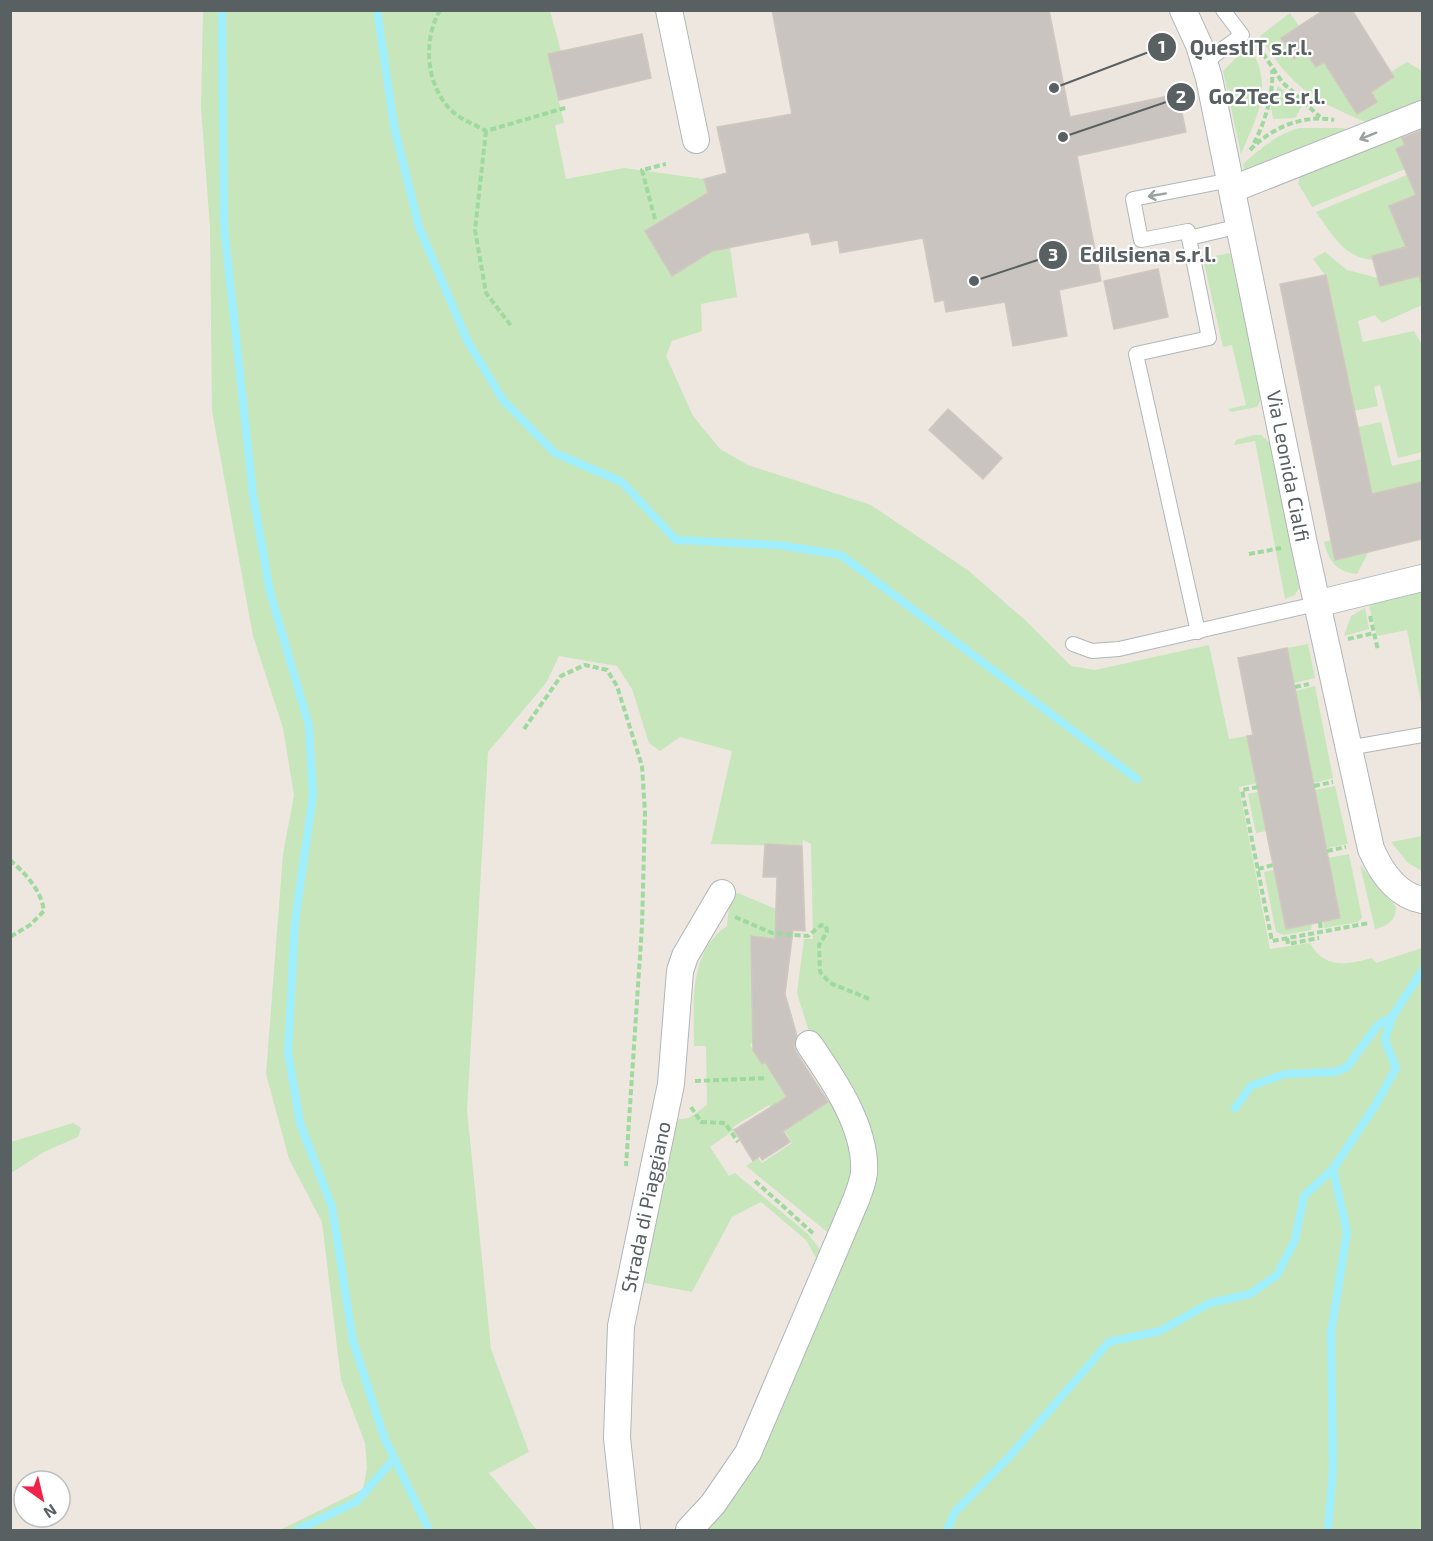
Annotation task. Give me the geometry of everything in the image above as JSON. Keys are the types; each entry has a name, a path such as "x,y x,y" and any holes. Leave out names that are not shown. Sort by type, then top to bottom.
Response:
{"street":[{"path":"669,10 696,140"},
{"name":"Via Leonida Cialfi","path":"1183,10 1205,62 1316,604 1371,849 1377,862 1395,886 1422,900"},
{"path":"1232,185 1422,114"},
{"path":"1316,604 1422,578"},
{"name":"Strada di Piaggiano","path":"627,1530 617,1438 621,1326 671,1084 680,971 685,956 716,902"},
{"path":"689,1530 713,1503 748,1453 856,1200 864,1173 860,1145 847,1104 809,1044"}],"lane":[{"path":"1205,62 1242,35 1223,10"},
{"path":"1198,632 1136,354 1209,338 1188,231 1141,240 1133,199 1232,185"},
{"path":"1189,238 1240,226"},
{"path":"1073,644 1092,651 1105,651 1316,604"},
{"path":"1348,748 1422,735"}],"path":[{"path":"440,10 428,52 436,92 454,112 486,131 568,107"},
{"path":"1253,38 1272,69 1320,117"},
{"path":"1251,148 1266,110 1273,80 1272,69"},
{"path":"1246,155 1264,135 1291,123 1320,117 1342,122"},
{"path":"486,131 475,230 486,293 512,327"},
{"path":"655,219 642,170 666,164"},
{"path":"1249,554 1282,548"},
{"path":"1369,613 1378,650"},
{"path":"1340,641 1374,633"},
{"path":"524,729 561,676 585,665 607,670 617,686 642,766 645,813 642,926 625,1173"},
{"path":"1314,786 1339,781"},
{"path":"1258,787 1242,790 1272,941 1369,923"},
{"path":"1327,851 1353,846"},
{"path":"10,860 22,870 42,897 44,911 30,925 10,938"},
{"path":"1257,869 1273,865"},
{"path":"716,902 728,915 772,933 808,936 821,925 826,926 827,932 819,945 820,972 830,982 872,1000"},
{"path":"1320,922 1321,932"},
{"path":"1287,938 1288,944 1319,938"},
{"path":"671,1084 706,1079 767,1078"},
{"path":"671,1084 701,1122 725,1123 738,1142"},
{"path":"754,1181 811,1230 832,1257"}],"green space":[{"path":"203,11 550,11 561,51 548,55 564,123 555,125 566,179 624,168 704,179 722,248 730,247 737,297 701,304 702,331 672,341 666,356 693,416 720,449 748,465 871,505 969,571 1025,620 1071,666 1095,670 1209,645 1229,739 1247,736 1257,783 1239,787 1270,949 1310,943 1322,957 1329,961 1345,963 1372,958 1376,963 1422,948 1422,1530 699,1530 869,1174 810,1035 797,993 804,939 813,939 811,844 803,840 802,846 711,844 732,751 680,737 660,751 649,743 632,689 617,666 559,656 546,683 488,752 467,1110 491,1349 529,1452 489,1473 537,1530 280,1530 363,1489 367,1468 365,1443 341,1380 322,1222 289,1159 266,1074 283,854 294,795 283,728 253,636 212,411 210,228 201,107"},
{"path":"1290,13 1299,26 1281,38 1293,58 1305,51 1316,67 1324,62 1371,92 1394,78 1391,72 1407,62 1422,71 1422,100 1366,122 1331,106 1304,90 1282,67 1260,36"},
{"path":"1249,45 1257,60 1262,87 1258,112 1241,154 1223,71"},
{"path":"1278,86 1302,106 1295,118 1273,119 1271,107"},
{"path":"1299,128 1341,128 1359,131 1245,175 1243,164 1276,138"},
{"path":"1400,134 1405,145 1396,149 1405,169 1312,207 1298,183 1301,174"},
{"path":"1407,175 1416,195 1389,207 1422,280 1422,305 1382,323 1375,315 1358,321 1363,342 1414,331 1422,345 1422,452 1398,458 1380,385 1374,387 1378,406 1354,411 1326,276 1313,259 1325,252 1347,270 1378,278 1393,251 1373,256 1373,260 1354,255 1340,244 1316,212"},
{"path":"1230,253 1262,398 1257,407 1231,412 1228,409 1246,405 1232,345 1223,347 1203,258"},
{"path":"1381,422 1392,466 1422,459 1422,482 1372,494 1358,427"},
{"path":"1261,435 1271,444 1299,588 1295,595 1285,599 1255,441 1234,445 1236,440"},
{"path":"1331,540 1335,560 1369,551 1357,574 1344,571 1334,564 1324,542"},
{"path":"1422,591 1422,707 1407,630 1377,636 1369,605"},
{"path":"1365,608 1369,629 1344,636 1351,616"},
{"path":"1308,644 1315,678 1294,683 1287,648"},
{"path":"1315,686 1333,778 1314,783 1295,691"},
{"path":"1335,786 1348,844 1327,848 1315,790"},
{"path":"1258,792 1266,831 1256,833 1248,794"},
{"path":"1422,836 1422,871 1408,863 1391,842"},
{"path":"1349,854 1362,918 1358,922 1324,928 1323,921 1340,917 1328,858"},
{"path":"1360,865 1396,907 1390,922 1375,929"},
{"path":"1274,870 1286,928 1312,923 1311,930 1284,935 1276,932 1264,872"},
{"path":"738,893 776,909 775,930 791,930 792,942 751,936 753,1042 750,1045 762,1063 765,1062 789,1101 809,1114 829,1102 842,1119 854,1170 832,1232 826,1231 746,1166 758,1158 762,1163 792,1143 769,1105 733,1127 734,1130 710,1147 729,1176 735,1173 809,1235 822,1252 820,1265 806,1240 761,1202 732,1217 692,1292 639,1282 673,1120 689,1118 707,1105 706,1046 694,1046 696,980 705,950 714,937 727,926 730,897"},
{"path":"73,1123 81,1128 78,1137 44,1152 11,1173 11,1142"}],"building":[{"path":"772,10 1049,10 1070,117 1178,94 1186,132 1077,156 1101,281 1059,290 1067,336 1013,346 1005,302 946,312 944,300 935,302 923,238 840,253 838,240 812,245 809,232 712,251 672,276 645,231 708,193 704,179 727,173 717,127 792,114"},
{"path":"1324,10 1352,10 1394,77 1371,92 1377,102 1357,114 1324,62 1316,67 1305,51 1294,59 1281,38"},
{"path":"642,34 651,78 559,100 548,54"},
{"path":"1422,130 1422,285 1419,276 1380,286 1372,256 1406,247 1389,206 1416,195 1396,149 1405,145 1402,138"},
{"path":"1158,269 1168,317 1114,329 1104,281"},
{"path":"1326,275 1372,494 1422,482 1422,539 1335,560 1280,284"},
{"path":"948,409 1002,458 983,479 929,430"},
{"path":"1287,648 1340,918 1286,929 1247,736 1253,735 1238,658"},
{"path":"765,844 802,846 805,931 793,930 785,994 797,1036 794,1045 796,1052 828,1102 783,1131 790,1142 762,1160 760,1156 753,1161 734,1130 787,1097 765,1062 762,1064 753,1050 751,936 775,939 777,877 763,877"}],"waterway":[{"path":"222,10 224,226 253,495 270,592 309,726 313,795 295,921 288,1053 300,1123 332,1207 353,1341 384,1437 429,1530"},
{"path":"377,10 394,126 419,227 468,342 503,400 555,453 622,482 676,540 779,545 841,555 1137,779"},
{"path":"1328,1530 1333,1469 1331,1333 1347,1232 1333,1169 1375,1106 1396,1068 1385,1040 1392,1017 1422,971"},
{"path":"1235,1108 1251,1086 1285,1074 1335,1072 1347,1067 1378,1025 1392,1017"},
{"path":"947,1530 955,1512 1009,1457 1109,1342 1160,1331 1210,1303 1250,1294 1277,1275 1295,1240 1304,1196 1333,1169"},
{"path":"297,1530 356,1502 394,1459"}],"place":[{"name":"QuestIT s.r.l.","path":"1054,88"},
{"name":"Go2Tec s.r.l.","path":"1063,137"},
{"name":"Edilsiena s.r.l.","path":"974,281"}]}
